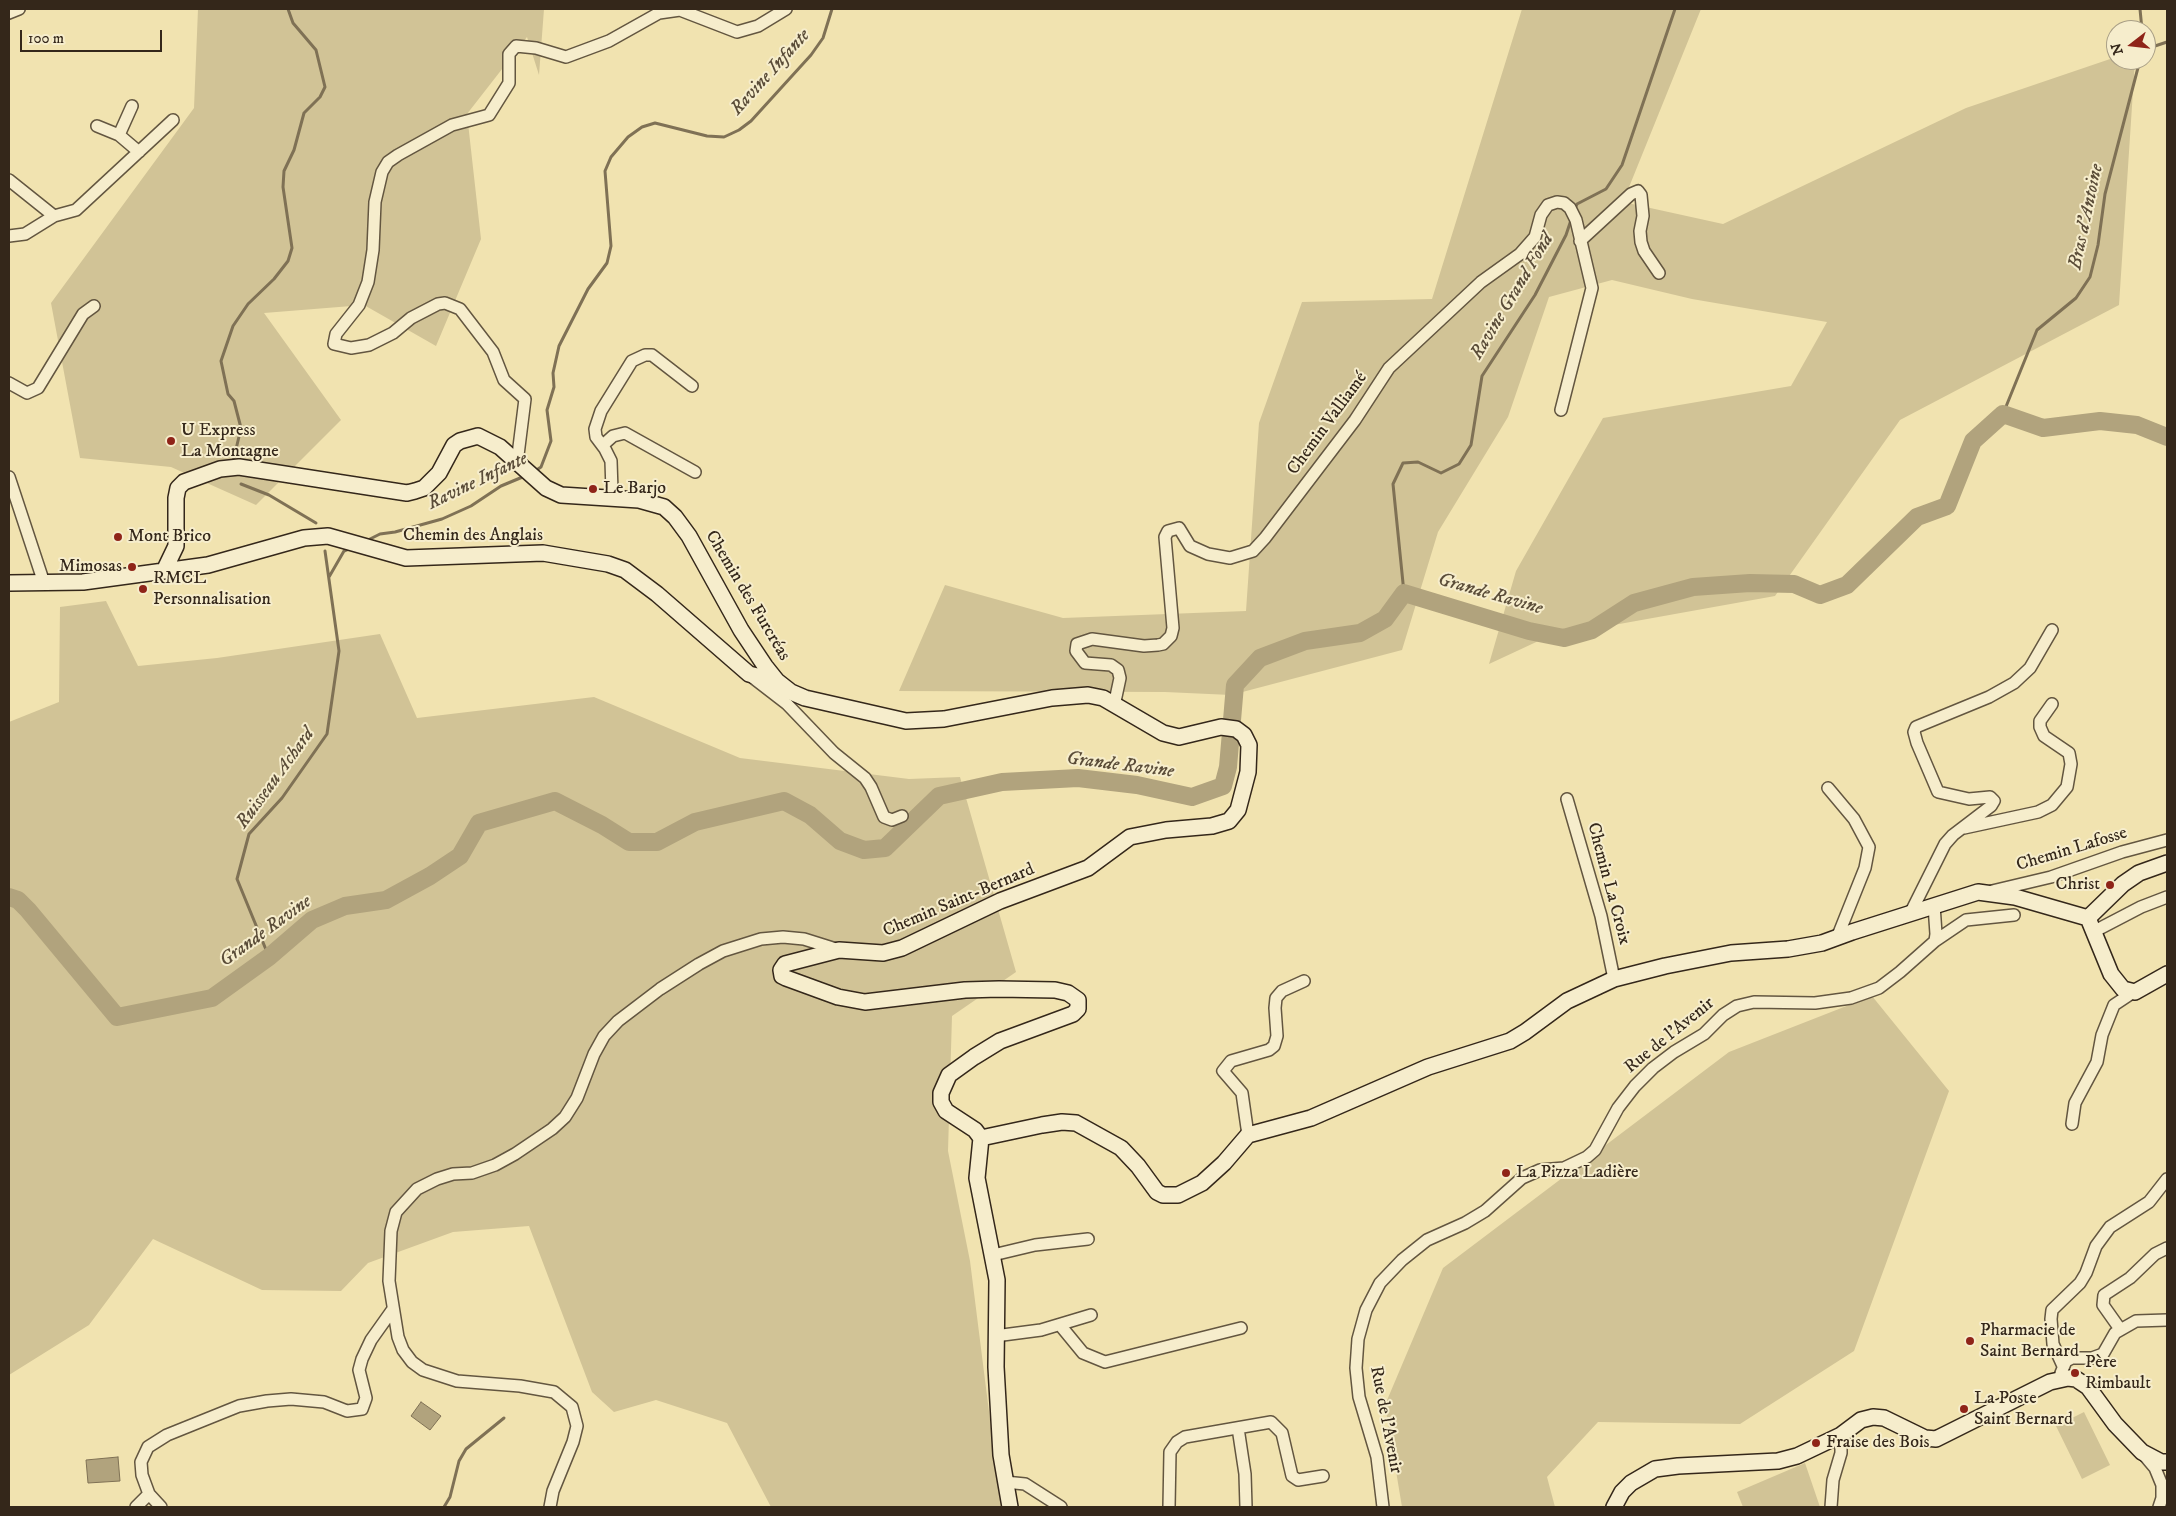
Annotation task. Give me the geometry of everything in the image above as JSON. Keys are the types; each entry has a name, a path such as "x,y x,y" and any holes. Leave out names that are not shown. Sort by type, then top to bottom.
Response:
{"street":[{"path":"9,13 19,9"},
{"path":"527,472 524,399 504,380 496,355 460,309 446,304 438,304 411,318 393,333 369,345 351,348 334,344 336,334 359,305 368,282 373,250 375,202 382,172 388,162 398,155 424,143 452,125 489,115 508,84 509,54 516,46 536,48 566,57 609,41 659,13 680,10 737,32 758,26 786,9"},
{"path":"120,135 132,106"},
{"path":"9,236 25,234 54,216 76,210 173,120"},
{"path":"97,126 120,135 139,152"},
{"path":"9,180 54,216"},
{"path":"1580,241 1631,194 1638,191 1641,195 1643,216 1640,231 1644,251 1659,274"},
{"name":"Chemin Valliamé","path":"1114,706 1120,678 1118,670 1111,665 1085,663 1076,651 1077,644 1092,639 1144,646 1158,645 1163,644 1171,636 1173,628 1172,600 1165,536 1168,531 1179,528 1190,546 1208,554 1230,558 1253,551 1266,538 1355,420 1389,368 1480,282 1520,254 1535,237 1540,215 1548,205 1557,202 1564,203 1570,208 1576,220 1592,288 1560,410"},
{"path":"9,383 27,393 38,388 83,314 94,306"},
{"path":"615,498 612,491 611,462 603,445 596,437 595,429 601,411 632,361 645,355 652,355 692,386"},
{"path":"603,445 613,436 625,433 695,472"},
{"name":"Chemin des Furcréas","path":"164,571 176,546 176,498 178,488 184,482 220,469 239,467 407,492 424,488 432,481 440,473 454,445 460,441 478,436 500,447 546,488 560,495 615,498 653,503 664,507 675,516 700,554 756,654 777,681 790,692 805,698 906,721 944,720 1074,694 1103,698 1163,733 1179,736 1229,728"},
{"path":"9,477 44,583"},
{"name":"Chemin des Anglais","path":"164,571 208,564 304,538 328,536 406,558 543,553 608,564 625,570 657,594 748,674 787,704 834,753 865,778 871,786 884,817 892,820 902,816"},
{"path":"9,583 83,582 164,571"},
{"path":"1912,912 1945,844 1962,828 1991,806 1994,801 1990,797 1969,799 1938,792 1917,743 1914,732 1916,727 1989,698 2014,684 2030,668 2052,630"},
{"path":"748,674 758,670 756,654"},
{"name":"Chemin des Anglais","path":"748,674 777,681"},
{"path":"1962,828 2038,812 2052,805 2067,787 2071,764 2069,753 2044,736 2040,727 2040,721 2052,704"},
{"name":"Chemin Saint-Bernard","path":"550,1507 554,1491 573,1442 576,1426 572,1407 554,1392 520,1386 457,1381 423,1370 412,1362 403,1350 398,1337 389,1281 391,1231 396,1212 417,1189 437,1179 453,1174 472,1173 495,1165 552,1129 565,1117 577,1098 594,1054 604,1036 618,1021 660,989 723,950 761,939 783,937 804,939 839,950 882,953 902,948 1000,901 1088,868 1130,837 1166,830 1212,826 1230,822 1238,810 1250,756 1249,746 1244,735 1229,728"},
{"path":"1828,788 1854,819 1869,847 1865,868 1836,938"},
{"name":"Chemin La Croix","path":"1567,798 1601,916 1614,979"},
{"name":"Chemin Lafosse","path":"1988,892 2051,878 2122,852 2167,840"},
{"path":"2091,925 2123,884 2139,873 2167,863"},
{"path":"980,1138 1062,1122 1076,1124 1120,1148 1138,1166 1157,1192 1169,1196 1188,1191 1202,1183 1224,1163 1248,1135 1312,1118 1421,1070 1510,1041 1567,1001 1614,979 1665,966 1731,953 1796,948 1822,943 1968,894 1988,892 2091,925 2167,897"},
{"path":"1934,905 1935,941"},
{"name":"Rue de l'Avenir","path":"1382,1507 1376,1457 1359,1397 1356,1368 1358,1339 1366,1310 1380,1283 1402,1260 1427,1240 1465,1223 1485,1211 1522,1178 1540,1170 1564,1168 1587,1157 1595,1150 1618,1108 1635,1086 1653,1068 1674,1052 1704,1034 1723,1015 1737,1006 1768,1002 1815,1004 1851,998 1879,988 1935,941 1966,920 2014,915"},
{"path":"2091,925 2111,974 2123,989 2132,992"},
{"path":"839,950 785,964 781,970 782,976 838,997 865,1002 965,990 999,989 1055,990 1068,993 1078,1000 1078,1009 1072,1014 1000,1041 949,1075 944,1084 941,1102 946,1111 975,1130 980,1138 978,1190 993,1255 996,1280 995,1336 1005,1482 1010,1507"},
{"path":"2072,1124 2075,1103 2097,1062 2102,1035 2114,1005 2132,992 2143,989 2167,974"},
{"path":"1248,1135 1242,1093 1224,1074 1225,1067 1231,1061 1269,1050 1274,1046 1278,1036 1275,1008 1276,998 1282,991 1304,981"},
{"path":"2159,1507 2162,1485 2155,1468 2115,1424 2082,1382 2061,1372 2053,1344 2051,1319 2052,1310 2080,1283 2086,1273 2096,1246 2110,1227 2149,1202 2167,1179"},
{"path":"993,1255 1034,1245 1088,1238"},
{"path":"2120,1329 2103,1306 2104,1294 2130,1278 2155,1254 2167,1248"},
{"path":"161,1507 149,1494 142,1475 141,1462 148,1447 166,1435 238,1406 266,1401 291,1399 324,1402 348,1411 362,1409 366,1398 359,1370 363,1354 393,1309"},
{"path":"995,1336 1014,1335 1060,1325 1091,1315"},
{"path":"1614,1507 1622,1492 1631,1483 1655,1469 1778,1460 1797,1456 1842,1435 1861,1420 1873,1417 1884,1418 1925,1438 1936,1438 2061,1372 2072,1358 2092,1358 2103,1354 2112,1338 2120,1329 2136,1321 2167,1320"},
{"path":"1060,1325 1083,1353 1105,1362 1241,1328"},
{"path":"1169,1507 1170,1452 1177,1442 1185,1437 1271,1422 1282,1433 1292,1476 1298,1480 1323,1476"},
{"path":"1238,1428 1244,1466 1246,1507"},
{"path":"1831,1507 1833,1480 1841,1453 1842,1435"},
{"path":"2142,1452 2161,1462 2167,1462"},
{"path":"1005,1482 1025,1484 1061,1507"},
{"path":"136,1507 149,1494"}],"shaded area":[{"path":"198,9 544,9 539,75 527,37 467,114 481,239 436,346 364,305 264,313 341,420 256,505 171,467 80,458 51,303 194,108"},
{"path":"1522,9 1701,9 1623,202 1723,224 1966,108 2106,60 2106,70 2134,70 2119,305 1900,420 1775,596 1547,637 1489,664 1516,571 1603,418 1791,386 1827,322 1692,299 1612,280 1549,297 1508,417 1438,532 1402,650 1231,695 1165,692 899,691 945,585 1063,618 1246,611 1259,423 1302,302 1432,299"},
{"path":"106,601 138,666 217,658 380,634 417,718 594,697 740,758 909,779 960,777 1016,972 952,1016 948,1151 970,1261 1001,1507 771,1507 727,1423 656,1400 614,1412 592,1392 529,1226 453,1232 368,1263 341,1291 262,1290 153,1239 89,1325 9,1375 9,722 59,702 60,607"},
{"path":"1872,996 1949,1091 1854,1351 1740,1424 1598,1422 1547,1477 1555,1507 1402,1507 1385,1405 1443,1268 1729,1052"},
{"path":"421,1402 441,1416 430,1430 411,1416"},
{"path":"2084,1412 2110,1465 2082,1479 2056,1426"},
{"path":"118,1457 120,1481 88,1483 86,1460"},
{"path":"1805,1463 1820,1507 1743,1507 1737,1492"}],"waterway":[{"name":"Ruisseau Achard","path":"233,462 241,428 234,401 228,394 221,361 233,326 248,304 274,279 288,261 292,248 283,187 284,171 294,150 304,113 320,97 325,87 316,50 293,23 288,9"},
{"name":"Ravine Infante","path":"535,471 541,467 551,441 547,410 554,387 553,373 559,346 588,289 607,263 611,246 605,171 611,157 628,137 642,127 655,123 707,136 724,137 739,130 751,121 811,55 823,38 832,9"},
{"name":"Ravine Grand Fond","path":"1575,209 1577,204 1606,189 1622,165 1675,9"},
{"name":"Bras d'Antoine","path":"2140,9 2141,20"},
{"path":"2156,46 2167,42"},
{"name":"Bras d'Antoine","path":"2003,414 2037,330 2076,298 2090,277 2098,245 2105,194 2137,70"},
{"name":"Ravine Grand Fond","path":"1404,593 1393,484 1403,463 1418,462 1441,473 1459,464 1471,445 1482,376 1535,295 1566,235 1571,220"},
{"name":"Grande Ravine","path":"9,897 18,900 28,910 117,1017 212,998 269,957 312,920 345,906 386,900 430,876 460,856 479,823 555,801 602,825 629,842 657,842 695,822 784,801 810,815 840,841 864,850 885,848 939,796 1002,782 1078,778 1137,785 1192,797 1223,786 1228,767 1235,685 1260,658 1305,641 1360,633 1385,619 1404,593 1529,631 1564,638 1592,630 1634,603 1693,587 1750,583 1794,584 1820,595 1847,585 1917,517 1947,506 1973,441 2003,414 2043,428 2100,421 2137,425 2167,437"},
{"name":"Ravine Infante","path":"366,541 380,534 395,532 442,519 471,506 501,486 525,476"},
{"name":"Ruisseau Achard","path":"241,484 269,495 316,523"},
{"name":"Ravine Infante","path":"329,577 344,551 351,548"},
{"name":"Ruisseau Achard","path":"269,957 237,879 249,834 282,798 327,734 339,651 325,551"},
{"path":"444,1507 450,1497 459,1461 466,1449 504,1418"}],"place":[{"name":"U Express La Montagne","path":"171,441"},
{"name":"Le Barjo","path":"593,489"},
{"name":"Mont Brico","path":"118,537"},
{"name":"Mimosas","path":"132,567"},
{"name":"RMCL Personnalisation","path":"143,589"},
{"name":"Christ","path":"2110,885"},
{"name":"La Pizza Ladière","path":"1506,1173"},
{"name":"Pharmacie de Saint Bernard","path":"1970,1341"},
{"name":"Père Rimbault","path":"2075,1373"},
{"name":"La Poste Saint Bernard","path":"1964,1409"},
{"name":"Fraise des Bois","path":"1816,1443"}]}
